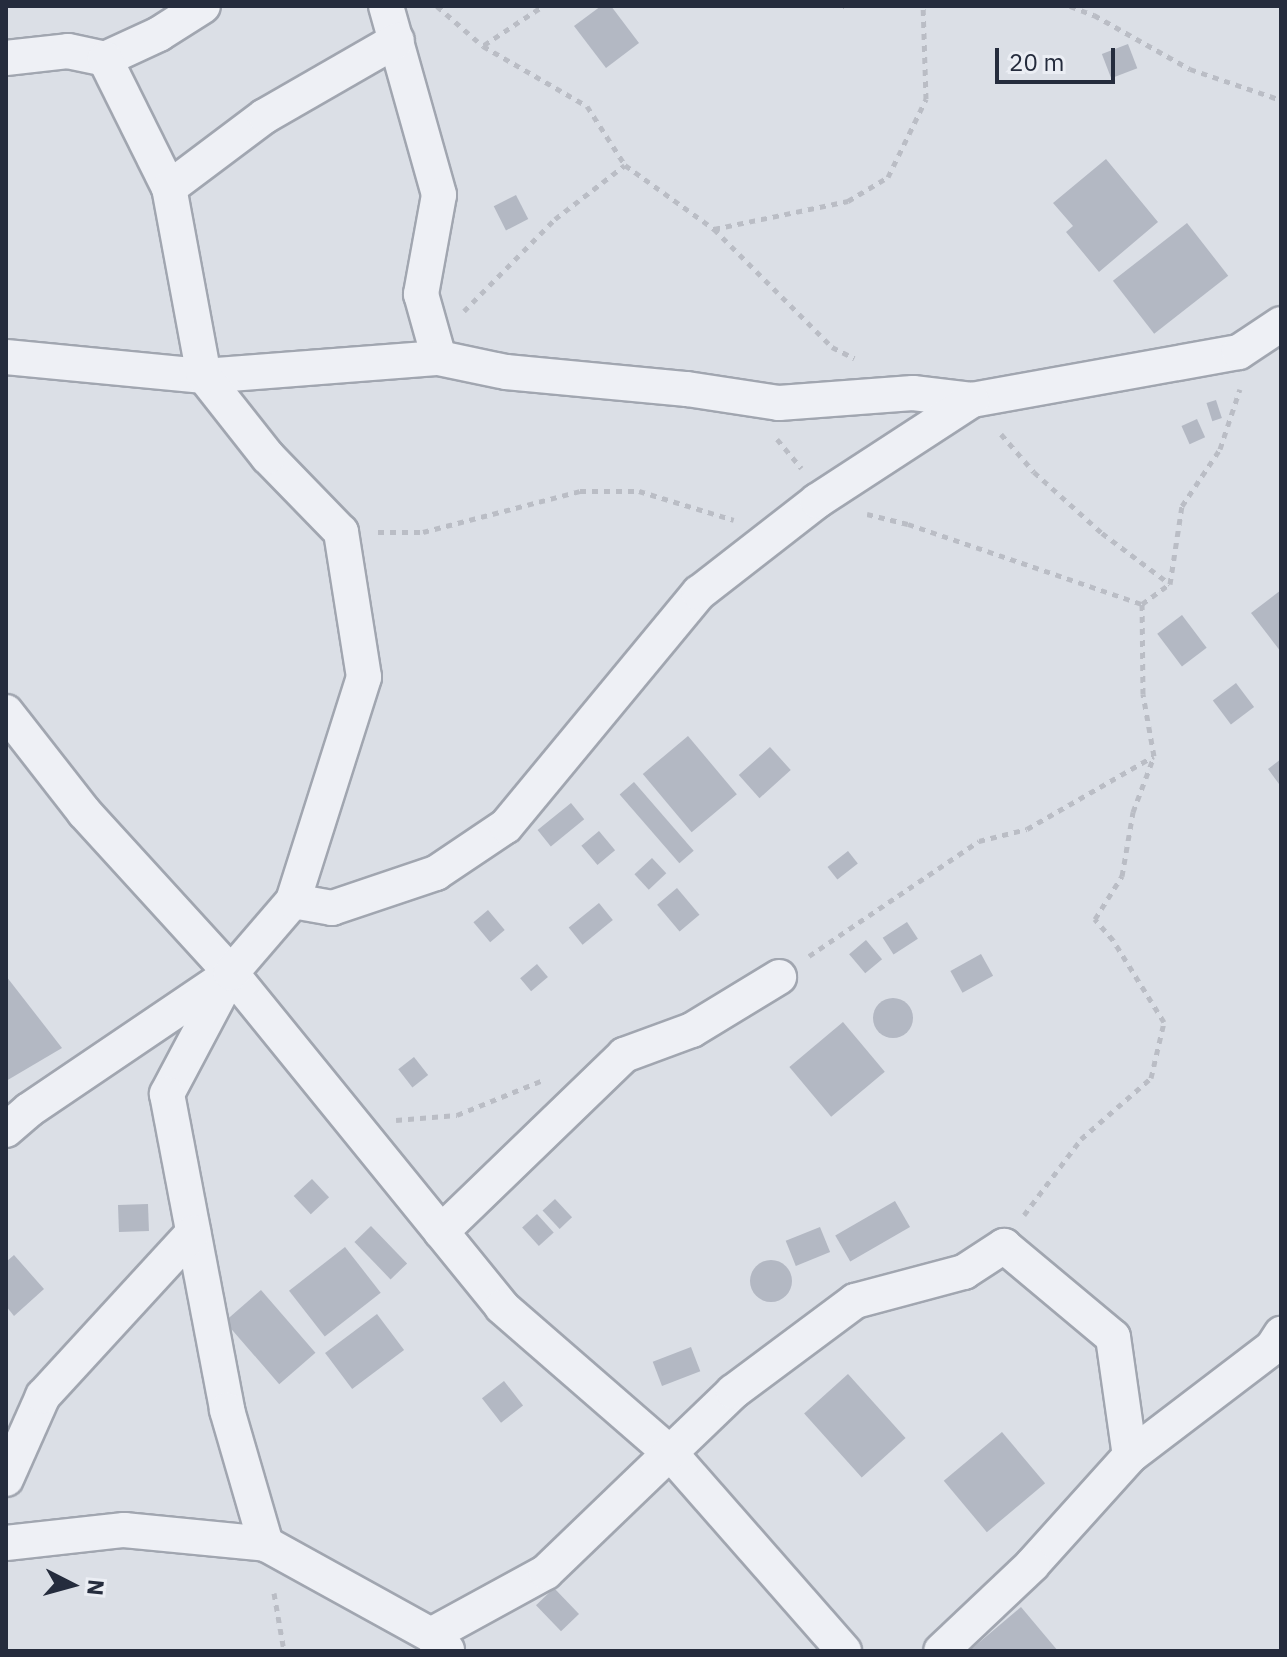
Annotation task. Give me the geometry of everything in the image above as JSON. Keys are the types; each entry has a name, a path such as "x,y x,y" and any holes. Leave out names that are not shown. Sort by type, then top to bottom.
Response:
{"street":[{"path":"6,58 68,51 105,59 159,34 203,6"},
{"path":"386,6 439,195 421,294 439,358"},
{"path":"169,188 265,116 397,40"},
{"path":"105,59 169,188 204,376 268,457 341,532 364,677 293,901 231,973 167,1094 227,1410 266,1544"},
{"path":"6,357 204,376 439,358 506,372 779,403 913,393 972,400 1239,352 1281,324"},
{"path":"293,901 332,908 436,873 506,826 699,593 817,501 972,400"},
{"path":"6,712 84,812 231,973 502,1307 671,1454 844,1651"},
{"path":"6,1130 29,1110 231,973"},
{"path":"441,1232 624,1055 692,1030 779,977"},
{"path":"6,1479 43,1396 193,1233"},
{"path":"6,1543 124,1530 266,1544 439,1643 546,1572 733,1392 855,1301 964,1272 1004,1246 1113,1337 1130,1456"},
{"path":"941,1651 1032,1565 1130,1456 1272,1348 1281,1334"}],"path":[{"path":"437,6 483,46 587,106 625,165 714,229 832,347 859,361"},
{"path":"483,46 543,6"},
{"path":"714,229 848,201 888,177 926,99 923,6"},
{"path":"1070,6 1094,15 1190,69 1281,100"},
{"path":"439,358 465,308 555,219 625,165"},
{"path":"1004,1246 1081,1139 1151,1078 1164,1022 1113,940 1095,919 1122,876 1133,812 1154,756 1143,694 1142,604 1170,584 1182,506 1220,449 1240,389 1239,352"},
{"path":"745,398 805,474 817,501"},
{"path":"972,400 1034,472 1102,533 1170,584"},
{"path":"779,977 979,841 1027,829 1154,756"},
{"path":"354,1124 457,1115 553,1077"},
{"path":"266,1544 284,1651"}],"building":[{"path":"601,6 611,6 639,43 606,68 574,26"},
{"path":"1128,44 1137,68 1111,78 1102,54"},
{"path":"1106,159 1158,222 1099,272 1066,232 1073,226 1053,203"},
{"path":"516,195 528,219 506,230 494,206"},
{"path":"1187,223 1228,276 1154,334 1113,281"},
{"path":"1216,400 1222,418 1212,421 1206,403"},
{"path":"1197,419 1205,437 1190,444 1181,426"},
{"path":"1281,590 1281,652 1251,613"},
{"path":"1182,615 1207,648 1182,666 1157,634"},
{"path":"1236,683 1254,707 1231,724 1213,700"},
{"path":"688,736 737,794 692,832 643,774"},
{"path":"770,747 791,770 760,798 739,775"},
{"path":"1281,759 1281,783 1279,784 1268,769"},
{"path":"634,782 694,851 679,863 620,794"},
{"path":"571,803 584,819 551,846 538,830"},
{"path":"599,831 615,850 597,865 581,846"},
{"path":"848,851 858,864 837,880 828,867"},
{"path":"652,858 666,873 649,890 634,874"},
{"path":"677,888 699,915 680,932 657,905"},
{"path":"599,903 613,920 583,945 569,928"},
{"path":"488,910 505,930 490,942 473,922"},
{"path":"907,922 918,939 894,955 883,938"},
{"path":"866,940 882,959 865,973 849,954"},
{"path":"981,954 993,976 963,993 950,971"},
{"path":"537,964 548,977 531,991 520,978"},
{"path":"6,976 62,1048 6,1081"},
{"path":"893,998 907,1004 913,1018 907,1032 893,1038 879,1032 873,1018 879,1004"},
{"path":"843,1022 885,1072 831,1117 789,1067"},
{"path":"414,1057 428,1075 412,1087 398,1069"},
{"path":"312,1179 329,1197 311,1214 294,1196"},
{"path":"555,1199 572,1217 560,1229 543,1211"},
{"path":"895,1201 910,1227 850,1261 835,1236"},
{"path":"148,1204 149,1231 119,1232 118,1205"},
{"path":"537,1214 554,1233 539,1246 522,1227"},
{"path":"371,1226 407,1263 391,1279 354,1242"},
{"path":"820,1227 830,1252 796,1266 786,1241"},
{"path":"345,1247 381,1293 325,1336 289,1291"},
{"path":"14,1255 44,1289 14,1316 6,1306 6,1262"},
{"path":"771,1260 786,1266 792,1281 786,1296 771,1302 756,1296 750,1281 756,1266"},
{"path":"261,1290 315,1353 279,1384 225,1321"},
{"path":"377,1314 404,1350 352,1389 325,1353"},
{"path":"691,1347 700,1371 662,1386 653,1362"},
{"path":"848,1374 906,1438 862,1477 804,1413"},
{"path":"504,1381 523,1405 501,1423 482,1398"},
{"path":"1002,1432 1045,1483 987,1532 944,1481"},
{"path":"554,1588 579,1614 561,1631 536,1605"},
{"path":"1021,1607 1058,1651 969,1651"}]}
